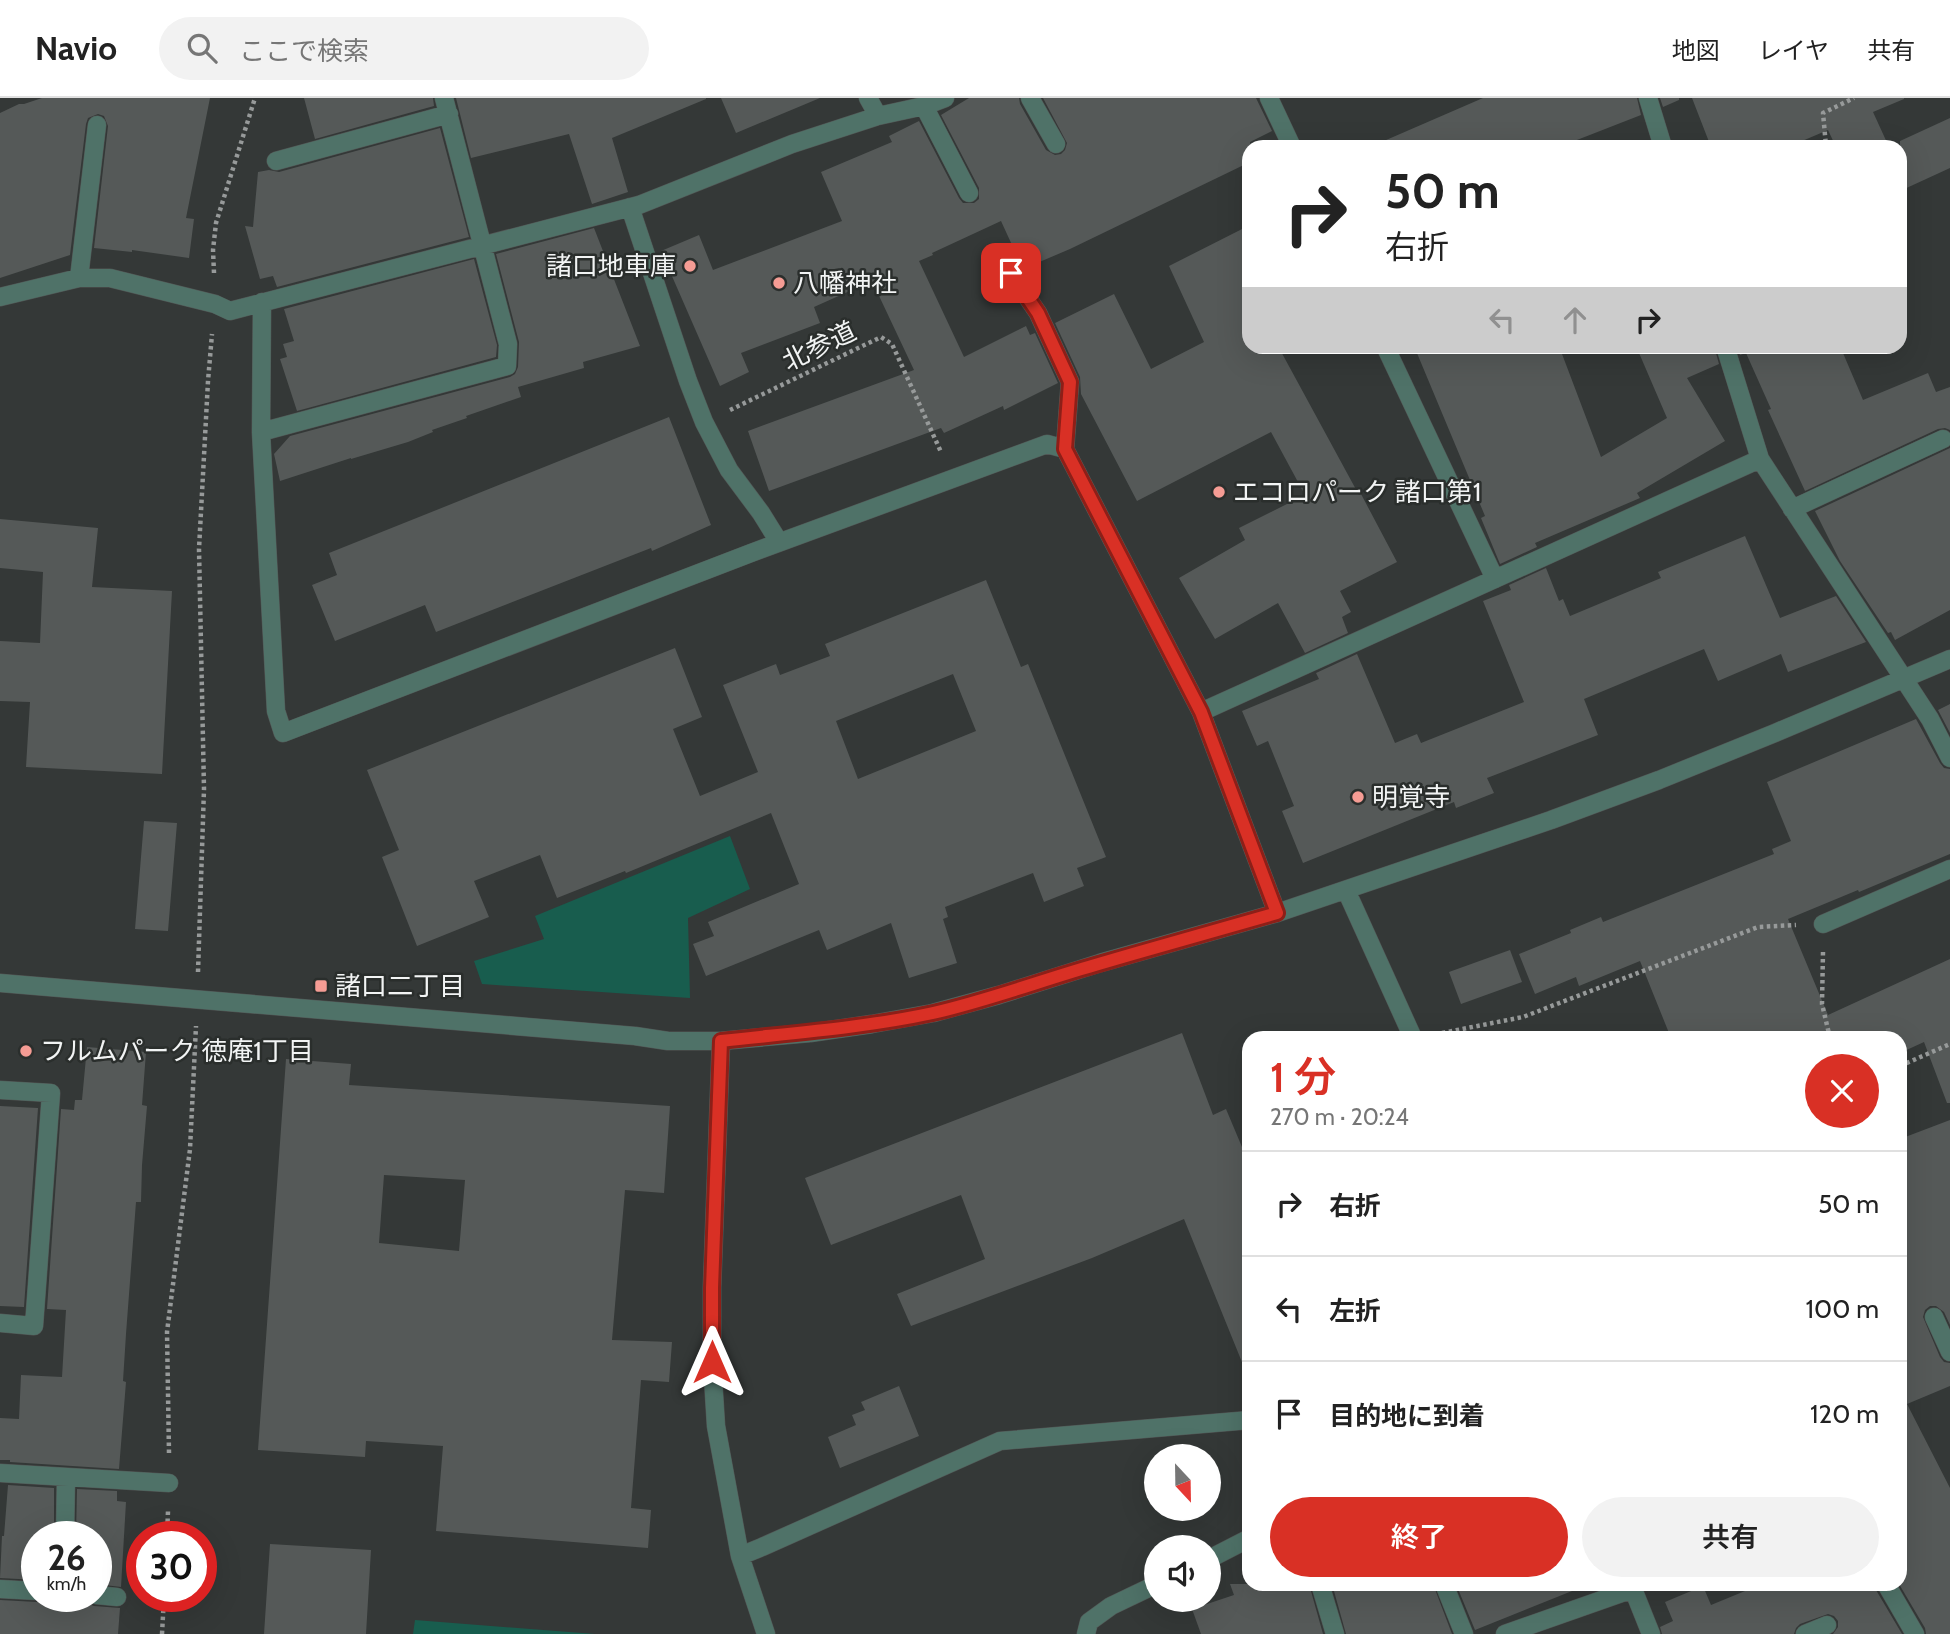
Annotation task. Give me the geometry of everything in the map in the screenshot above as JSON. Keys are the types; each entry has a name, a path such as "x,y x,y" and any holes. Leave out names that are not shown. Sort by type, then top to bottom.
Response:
{"street":[{"path":"868,98 878,116"},
{"path":"0,296 79,278 110,278 215,304 230,311 631,207 792,144 945,98"},
{"path":"1030,98 1056,144"},
{"path":"1269,98 1289,140"},
{"path":"1648,98 1661,140"},
{"path":"261,432 507,366 508,344 446,106 276,161"},
{"path":"924,106 969,193"},
{"path":"79,278 97,125"},
{"path":"631,207 704,422 729,470 779,542"},
{"path":"997,253 1038,313 1070,382 1065,449 1201,712 1277,913"},
{"path":"262,302 261,432 276,711 283,733 953,478 1047,444 1065,449"},
{"path":"1389,354 1495,579"},
{"path":"1727,354 1760,459 1930,719 1950,758"},
{"path":"1792,509 1943,439"},
{"path":"1201,712 1760,459"},
{"path":"0,983 635,1036 668,1041 721,1041 872,1024 933,1013 999,995 1346,890 1551,820 1672,775 1950,659"},
{"path":"1823,924 1950,869"},
{"path":"1346,890 1410,1031"},
{"path":"721,1041 712,1288 712,1362 716,1426 740,1556 766,1634"},
{"path":"0,1090 51,1093 34,1325 0,1323"},
{"path":"1934,1317 1950,1352"},
{"path":"740,1556 1000,1441 1242,1421"},
{"path":"0,1473 169,1483"},
{"path":"65,1521 66,1477"},
{"path":"1221,1554 1242,1544"},
{"path":"0,1589 21,1590"},
{"path":"1086,1634 1089,1622 1111,1606 1144,1590"},
{"path":"1322,1591 1335,1634"},
{"path":"1447,1591 1464,1634"},
{"path":"1504,1634 1627,1591"},
{"path":"1634,1591 1651,1634"},
{"path":"1890,1591 1915,1634"},
{"path":"112,1597 117,1597"},
{"path":"1805,1634 1827,1625"}],"path":[{"path":"168,1521 167,1332 190,1149 197,1000 204,789 199,549 215,304 213,250 216,223 255,98"},
{"path":"1825,140 1823,113 1854,98"},
{"name":"北参道","path":"704,422 881,337 892,344 953,478"},
{"path":"1453,1031 1523,1017 1758,927 1823,924 1822,1004 1828,1031"},
{"path":"1907,1063 1950,1044"},
{"path":"162,1634 163,1612"}],"green space":[{"path":"730,836 750,889 688,918 690,998 482,984 474,961 544,939 535,916"},
{"path":"415,1620 595,1634 413,1634"}],"building":[{"path":"42,98 210,98 186,218 194,219 189,258 94,248 108,126 104,116 98,114 88,118 86,124 70,255 0,278 0,113"},
{"path":"304,98 433,98 434,106 315,139"},
{"path":"456,98 706,99 612,138 628,192 592,204 569,134 471,158"},
{"path":"721,98 820,98 736,133"},
{"path":"969,98 1019,98 1046,150 1055,155 1065,150 1067,143 1043,98 1256,98 1272,131 1254,140 1242,140 1242,166 1023,269 1001,221 919,261 964,357 1026,326 1030,335 1035,333 1058,383 1004,410 1003,406 944,433 941,428 769,491 748,431 914,370 872,281 814,307 820,323 741,353 749,372 720,386 661,251 699,235 713,270 842,221 821,172 892,142 889,136 919,121 959,198 963,203 974,203 979,199 979,188 941,115"},
{"path":"1483,98 1637,98 1641,115 1577,140 1386,140"},
{"path":"1660,98 1679,98 1679,100 1663,107"},
{"path":"1692,98 1904,98 1873,112 1886,140 1833,140 1828,130 1804,140 1708,140"},
{"path":"1950,118 1950,168 1907,188 1907,140 1902,140"},
{"path":"440,128 469,237 277,287 273,276 260,279 245,226 253,227 258,172 279,172"},
{"path":"594,228 640,346 583,362 584,368 518,387 521,397 466,416 467,418 408,442 280,481 274,454 290,436 515,374 518,367 519,342 496,254"},
{"path":"1242,229 1242,354 1282,354 1397,562 1340,591 1351,612 1342,617 1348,633 1305,653 1278,603 1215,639 1179,578 1245,540 1239,528 1305,495 1271,432 1137,501 1081,394 1080,377 1055,323 1114,294 1151,369 1204,342 1169,266"},
{"path":"474,259 497,345 496,357 297,411 280,359 287,357 283,344 294,341 284,309"},
{"path":"1417,354 1562,354 1601,457 1667,418 1639,354 1716,354 1719,364 1687,378 1725,441 1637,493 1640,498 1535,543 1537,547 1500,564 1481,518 1485,516"},
{"path":"1746,354 1843,354 1863,400 1928,373 1936,392 1950,387 1950,430 1938,429 1805,491 1768,410 1771,409"},
{"path":"669,417 711,525 652,551 651,548 436,632 425,605 335,641 312,585 337,575 329,553"},
{"path":"1950,448 1950,610 1895,640 1840,561 1815,511"},
{"path":"0,519 98,528 92,587 172,591 162,774 26,767 30,702 0,701 0,641 40,643 43,572 0,568"},
{"path":"1745,536 1780,618 1836,596 1866,642 1788,672 1781,654 1718,681 1704,649 1584,699 1598,735 1487,778 1494,793 1456,808 1454,802 1303,863 1282,811 1294,806 1268,741 1257,746 1242,711 1319,679 1316,673 1357,654 1395,743 1417,734 1421,743 1524,702 1483,601 1511,590 1509,585 1546,568 1559,601 1563,599 1570,616 1661,578 1658,572"},
{"path":"986,580 1021,667 1028,664 1106,857 1077,868 1084,886 1044,902 1033,873 945,907 948,917 943,919 957,963 909,978 891,923 827,950 819,930 706,976 693,944 714,936 708,922 799,884 771,813 626,873 625,871 557,898 540,855 474,881 489,917 417,946 382,857 399,850 367,770 675,648 702,717 673,729 700,796 758,772 723,685 776,664 780,675 830,656 825,644","holes":["953,674 976,731 858,779 836,721"]},
{"path":"1950,704 1950,733 1938,710"},
{"path":"1916,719 1940,763 1944,768 1950,769 1950,854 1788,919 1828,1015 1950,959 1950,1103 1947,1103 1924,1042 1907,1050 1907,1031 1668,1031 1640,961 1579,986 1576,977 1535,994 1519,954 1571,933 1570,930 1601,917 1603,922 1774,854 1772,849 1791,841 1767,782"},
{"path":"144,821 177,823 168,931 135,929"},
{"path":"1510,950 1522,982 1461,1004 1449,972"},
{"path":"1182,1033 1213,1115 1226,1109 1242,1147 1242,1362 1184,1219 1092,1258 911,1326 897,1294 985,1259 961,1195 831,1245 805,1178"},
{"path":"87,1047 146,1052 142,1105 147,1106 141,1202 136,1202 119,1469 0,1460 0,1418 19,1419 21,1375 62,1377 66,1310 47,1309 61,1109 74,1110 75,1100 82,1100"},
{"path":"286,1059 351,1064 349,1085 670,1106 664,1193 625,1190 612,1340 672,1342 669,1382 641,1380 631,1508 651,1510 648,1548 436,1531 443,1446 366,1441 365,1457 258,1450","holes":["384,1175 465,1180 459,1251 379,1243"]},
{"path":"0,1106 38,1108 24,1307 0,1306"},
{"path":"1950,1120 1950,1325 1944,1312 1936,1306 1925,1310 1923,1317 1940,1357 1944,1362 1950,1363 1950,1386 1907,1404 1907,1136"},
{"path":"899,1386 919,1436 840,1468 828,1437 856,1425 852,1415 865,1410 861,1402"},
{"path":"1907,1404 1950,1488 1950,1634 1926,1634 1903,1591 1907,1591"},
{"path":"8,1485 54,1488 54,1521 21,1521 21,1579 0,1578"},
{"path":"77,1489 117,1491 117,1501 126,1502 121,1587 112,1586 112,1521 76,1521"},
{"path":"270,1544 371,1550 366,1634 264,1634"},
{"path":"1230,1584 1242,1584 1242,1591 1311,1591 1323,1634 1201,1634 1193,1612 1221,1612 1221,1599 1234,1595"},
{"path":"1334,1591 1436,1591 1452,1634 1346,1634"},
{"path":"1459,1591 1572,1591 1475,1630"},
{"path":"1691,1591 1705,1591 1711,1605 1745,1591 1877,1591 1902,1634 1833,1634 1838,1627 1838,1621 1828,1614 1800,1624 1794,1634 1662,1634 1660,1627 1673,1621 1665,1602"},
{"path":"0,1600 21,1601 21,1612 112,1612 112,1607 120,1608 118,1634 0,1634"}],"place":[{"name":"諸口地車庫","path":"690,266"},
{"name":"八幡神社","path":"779,283"},
{"name":"エコロパーク 諸口第1","path":"1219,492"},
{"name":"明覚寺","path":"1358,797"},
{"name":"諸口二丁目","path":"321,986"},
{"name":"フルムパーク 徳庵1丁目","path":"26,1051"}],"route":[{"path":"712,1362 721,1041 810,1033 933,1013 1277,913 1201,712 1065,449 1070,382 1038,313 1011,273"}]}
